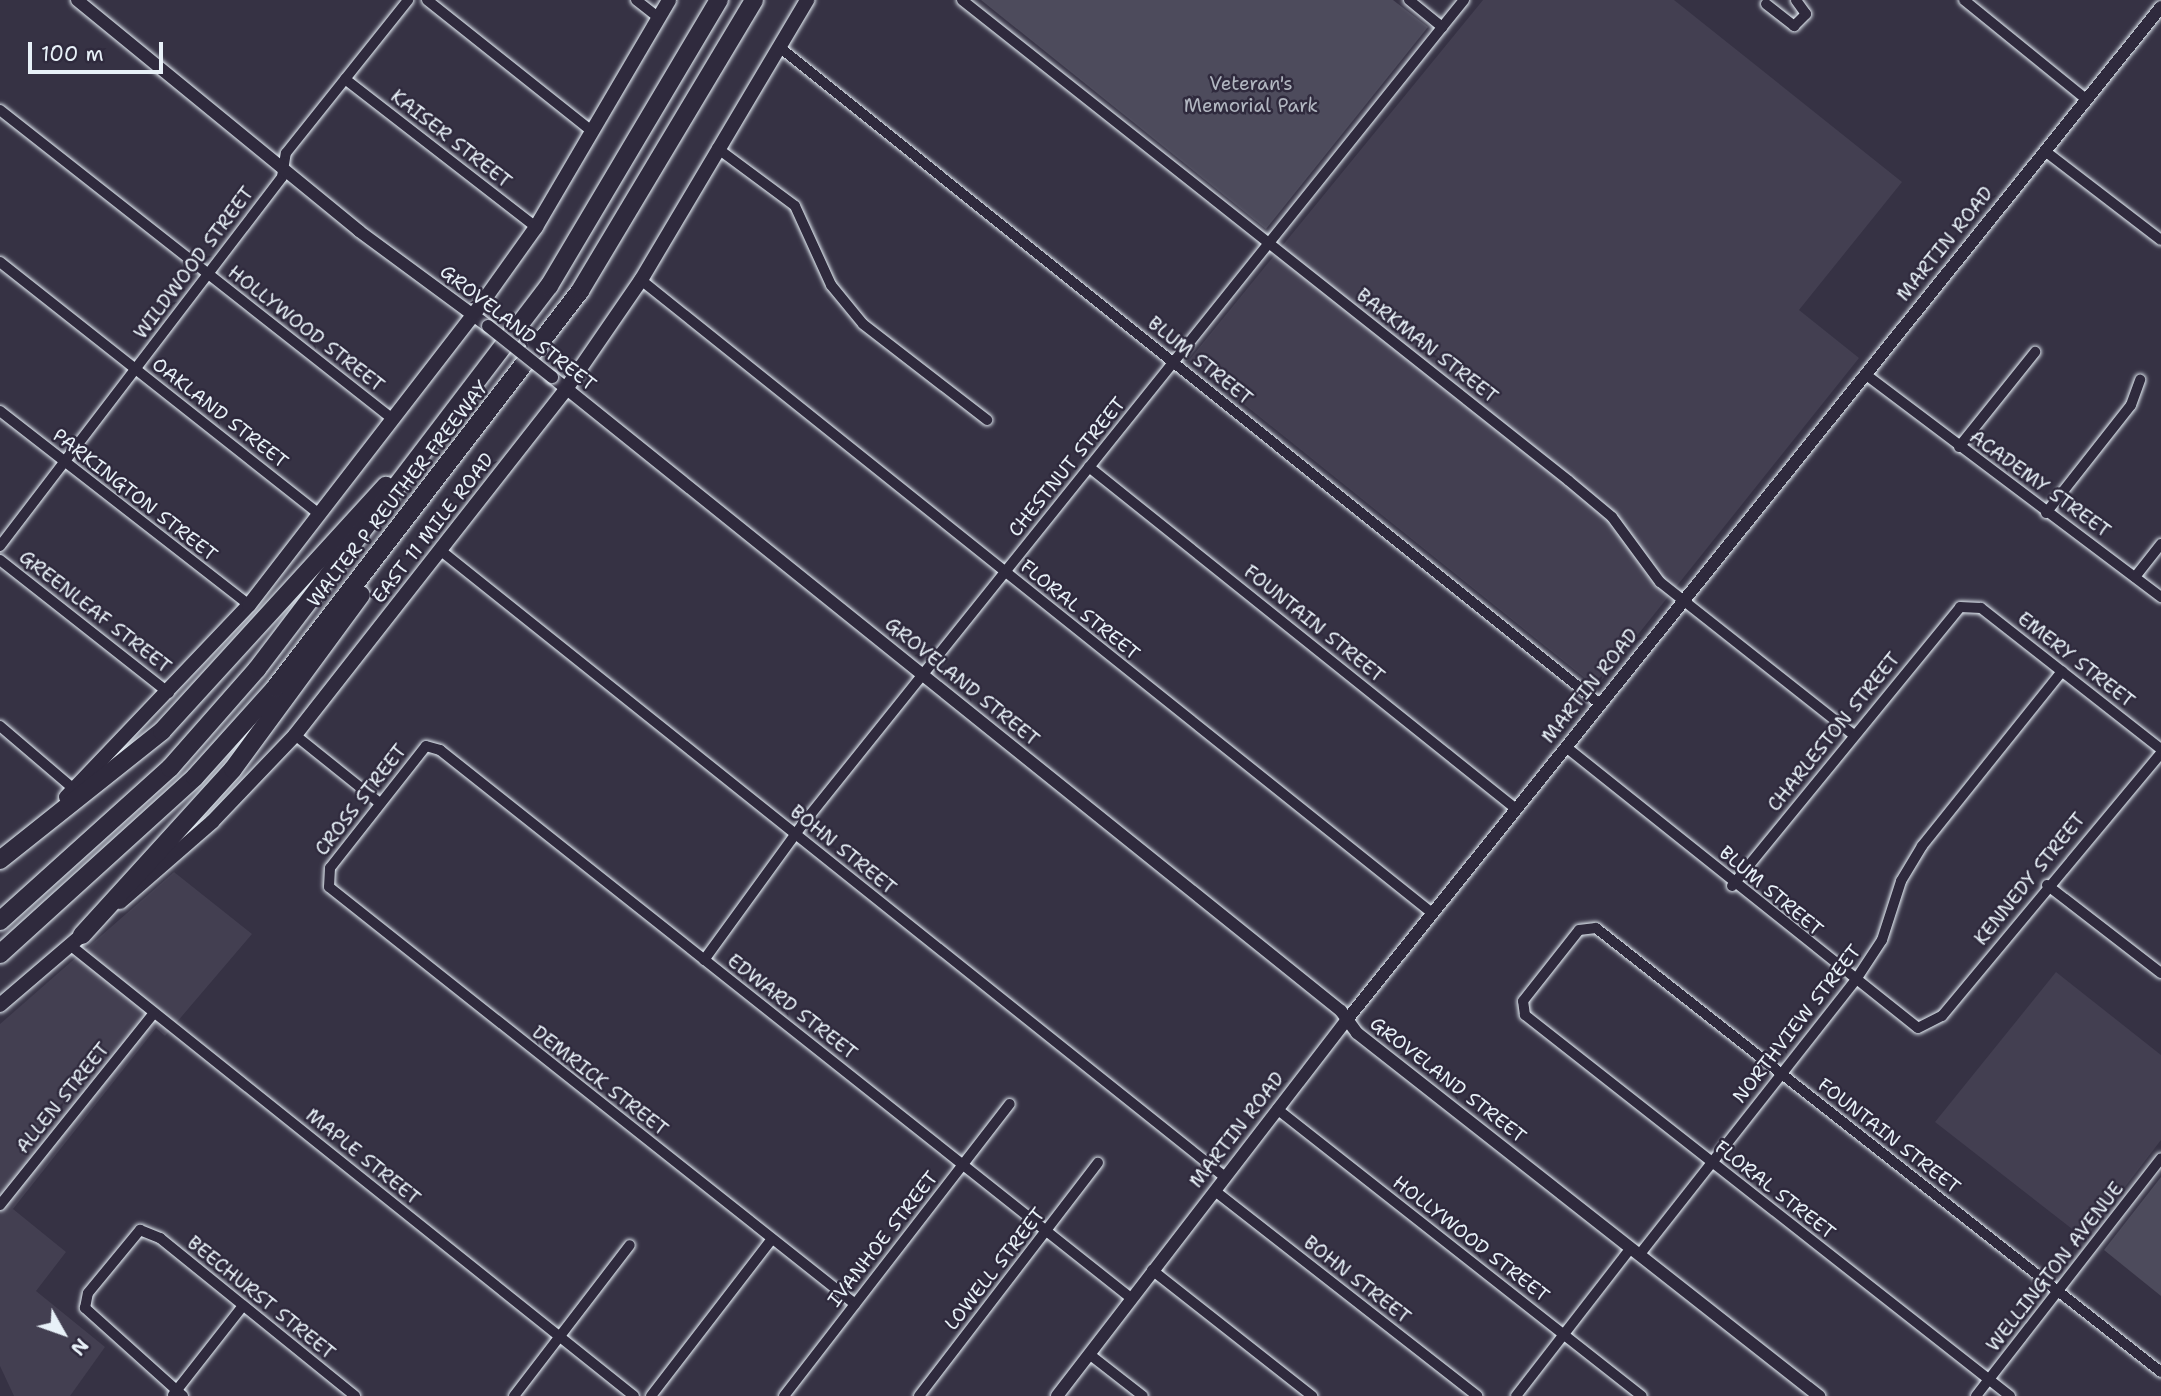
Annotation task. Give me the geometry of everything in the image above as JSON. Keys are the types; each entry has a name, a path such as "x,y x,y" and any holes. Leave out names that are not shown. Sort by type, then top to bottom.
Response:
{"highway":[{"name":"WALTER P REUTHER FREEWAY","path":"0,921 147,790 217,718 493,363 580,239 719,0"},
{"name":"WALTER P REUTHER FREEWAY","path":"0,954 232,738 580,291 754,0"},
{"path":"0,860 64,814 196,698 390,482 465,386 493,363"},
{"path":"76,940 233,769 371,581 422,497"}],"main road":[{"path":"0,860 75,790 249,605 474,314 536,227 669,0"},
{"name":"EAST 11 MILE ROAD","path":"0,1005 202,830 295,735 566,389 641,280 807,0"}],"street":[{"name":"GROVELAND STREET","path":"77,0 284,165 359,231 474,314 923,675 1346,1021 1819,1396"},
{"name":"WILDWOOD STREET","path":"0,546 283,176 286,153 408,0"},
{"path":"427,0 593,132"},
{"path":"636,0 658,17"},
{"name":"BARKMAN STREET","path":"962,0 1612,517 1660,582 1854,735"},
{"path":"1409,0 1443,27"},
{"name":"CHESTNUT STREET","path":"704,960 797,835 923,675 1464,0"},
{"path":"1766,1 1794,26 1806,13 1796,0"},
{"path":"1964,0 2086,99"},
{"name":"MARTIN ROAD","path":"1057,1396 1346,1021 2161,7"},
{"name":"BLUM STREET","path":"778,46 1600,704"},
{"name":"KAISER STREET","path":"345,79 536,227"},
{"name":"HOLLYWOOD STREET","path":"0,110 393,419"},
{"path":"717,148 795,206 831,285 863,324 987,420"},
{"path":"2045,152 2161,240"},
{"name":"OAKLAND STREET","path":"0,262 319,514"},
{"name":"FLORAL STREET","path":"641,280 1432,914"},
{"path":"1959,447 2035,352"},
{"name":"ACADEMY STREET","path":"1866,374 2046,513 2161,597"},
{"path":"2046,513 2131,405 2140,380"},
{"name":"PARKINGTON STREET","path":"0,411 249,605"},
{"name":"FOUNTAIN STREET","path":"1090,467 1516,809"},
{"path":"2135,577 2161,544"},
{"name":"BOHN STREET","path":"440,550 1225,1177"},
{"name":"GREENLEAF STREET","path":"0,560 169,692"},
{"name":"CHARLESTON STREET","path":"1732,886 1954,611 1967,605"},
{"name":"EMERY STREET","path":"1967,605 1981,608 2161,751"},
{"name":"NORTHVIEW STREET","path":"1516,1396 1564,1334 1712,1162 1855,981 1882,940 1901,881 1922,846 2062,671"},
{"path":"0,726 75,790"},
{"path":"295,735 380,803"},
{"name":"CROSS STREET","path":"326,882 330,868 380,803 430,745"},
{"name":"EDWARD STREET","path":"430,745 1131,1298"},
{"name":"BLUM STREET","path":"1566,747 1732,886 1910,1024 1926,1028"},
{"name":"KENNEDY STREET","path":"1926,1028 1942,1016 2047,885 2161,751"},
{"name":"DEMRICK STREET","path":"326,882 771,1240 855,1304"},
{"path":"2047,885 2161,974"},
{"name":"FOUNTAIN STREET","path":"1522,1009 1579,930 1596,928 2161,1372"},
{"name":"MAPLE STREET","path":"76,940 154,1013 634,1396"},
{"name":"FLORAL STREET","path":"1522,1009 2010,1396"},
{"name":"ALLEN STREET","path":"0,1205 154,1013"},
{"name":"IVANHOE STREET","path":"784,1396 1010,1104"},
{"name":"HOLLYWOOD STREET","path":"1277,1109 1642,1396"},
{"name":"WELLINGTON AVENUE","path":"1976,1396 2161,1158"},
{"name":"LOWELL STREET","path":"919,1396 1098,1163"},
{"name":"BOHN STREET","path":"1215,1191 1477,1396"},
{"name":"BEECHURST STREET","path":"177,1394 85,1308 88,1293 144,1229 355,1396"},
{"path":"651,1396 771,1240"},
{"path":"514,1396 630,1245"},
{"path":"1152,1270 1312,1396"},
{"path":"177,1394 242,1307"},
{"path":"1089,1353 1143,1396"}],"shaded area":[{"path":"1483,0 1674,0 1902,182 1799,310 1859,358 1596,687 1189,360"},
{"path":"174,872 252,934 165,1036 156,1028 13,1209 66,1252 36,1291 105,1347 70,1396 14,1396 0,1366 0,1024"},
{"path":"2056,972 2161,1055 2161,1140 2085,1239 1935,1122"}],"green space":[{"name":"Veteran's Memorial Park","path":"981,0 1393,0 1428,27 1266,229"},
{"path":"2161,1177 2161,1296 2104,1250"}]}
